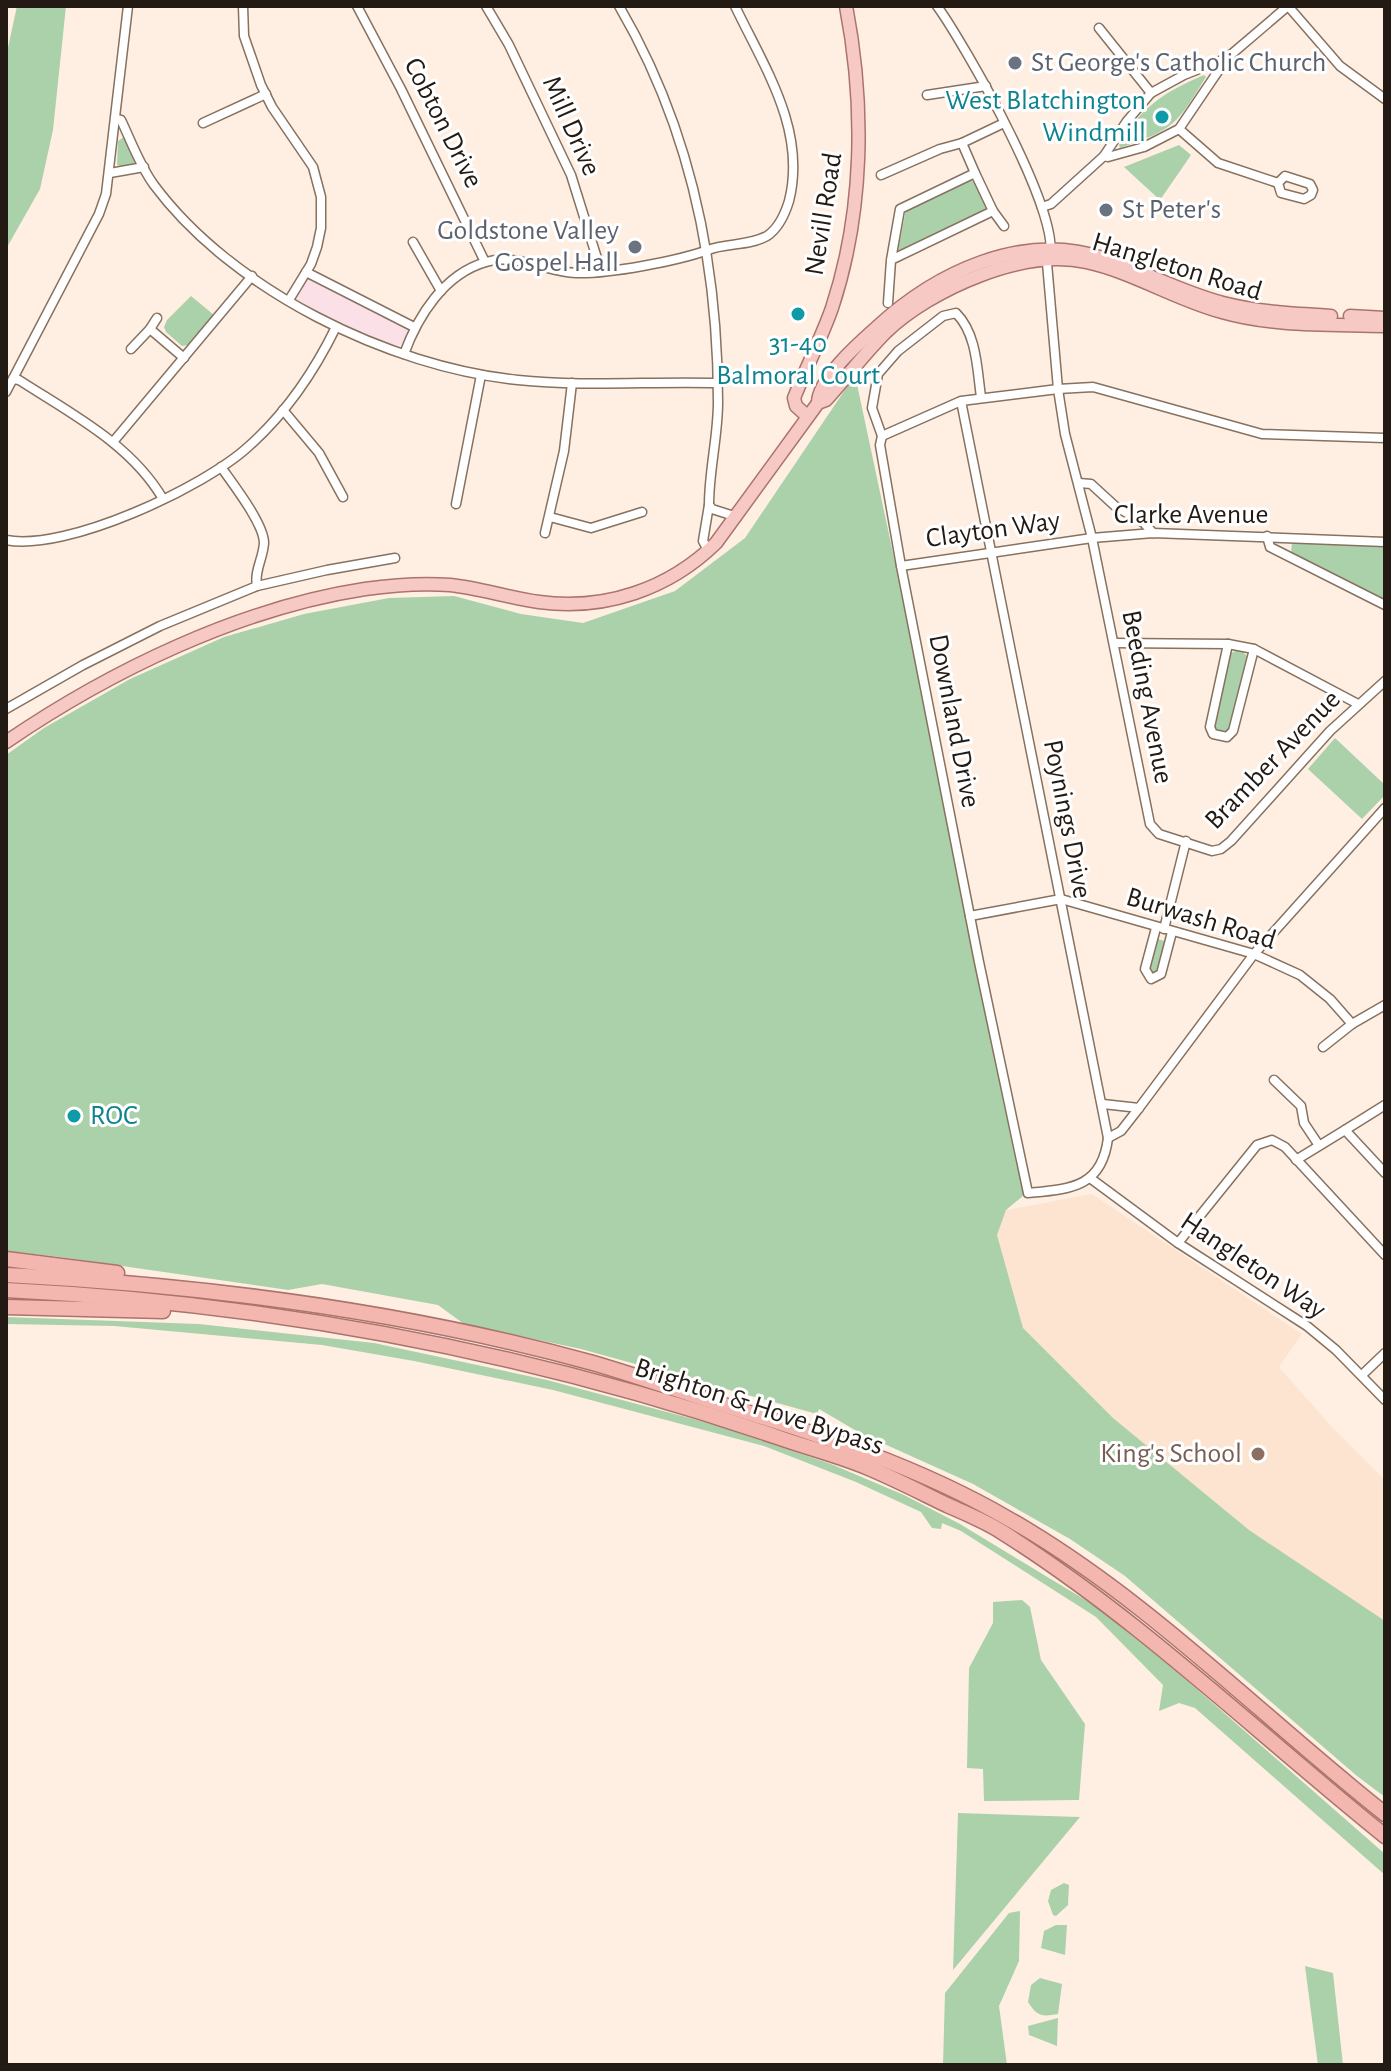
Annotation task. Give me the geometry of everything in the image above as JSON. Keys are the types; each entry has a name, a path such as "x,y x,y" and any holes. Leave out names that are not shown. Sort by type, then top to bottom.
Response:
{"highway":[{"path":"6,1259 112,1272 180,1288"},
{"name":"Brighton & Hove Bypass","path":"6,1275 180,1288 380,1317 501,1341 593,1363 879,1456 1007,1518 1098,1578 1385,1814"},
{"name":"Brighton & Hove Bypass","path":"6,1290 110,1297 378,1333 589,1378 869,1468 999,1529 1078,1584 1166,1653 1385,1836"},
{"path":"6,1307 244,1313"}],"main road":[{"name":"Nevill Road","path":"807,416 796,406 794,398 833,305 854,209 859,118 855,61 846,6"},
{"name":"Hangleton Road","path":"6,742 56,708 142,661 239,623 320,598 365,589 428,584 463,587 543,602 593,603 622,597 661,582 708,550 737,517 807,416 818,403 826,400 887,331 934,292 1051,253 1183,294 1242,317 1385,318"},
{"name":"Hangleton Road","path":"1300,318 1385,326"}],"street":[{"path":"6,392 99,214 106,194 128,6"},
{"path":"243,6 242,25 247,49 266,94 313,167 319,187 321,228 317,247 289,300"},
{"name":"Cobton Drive","path":"357,6 485,262"},
{"name":"Mill Drive","path":"486,6 509,45 571,175 601,271"},
{"path":"619,6 655,77 681,144 707,250 718,353 718,425 703,541 708,550"},
{"path":"404,354 426,307 441,291 485,262 517,262 578,273 601,271 680,258 749,242 771,232 782,220 792,184 793,148 787,116 735,6"},
{"name":"Clarke Avenue","path":"937,6 986,86 1042,207 1051,235 1051,253 1047,263 1058,389 1065,434 1092,538 1153,533 1385,542"},
{"path":"1104,156 1144,147 1179,129 1227,58 1288,6 1340,66 1385,99"},
{"path":"1099,28 1151,93"},
{"path":"1042,207 1051,204 1104,156 1127,121 1151,93 1184,75 1227,58"},
{"path":"927,95 986,86"},
{"path":"203,123 266,94"},
{"path":"116,119 121,120 162,195 202,238 252,276 336,327 404,354 481,375 572,383 718,383"},
{"path":"881,175 1004,123"},
{"path":"1179,129 1218,163 1278,183"},
{"path":"962,143 993,211 1004,226"},
{"path":"110,173 144,167"},
{"path":"888,303 891,260 900,209 975,173"},
{"path":"891,260 993,211"},
{"path":"413,242 441,291"},
{"path":"306,272 414,327"},
{"path":"113,442 252,276"},
{"name":"Downland Drive","path":"981,397 976,358 966,323 956,313 943,316 898,351 878,374 872,408 882,436 880,445 901,566 1028,1193 1072,1189 1090,1178"},
{"path":"131,349 157,318"},
{"path":"6,540 39,540 94,527 163,499 221,467 250,445 283,410 336,327"},
{"path":"150,329 184,358"},
{"path":"456,504 481,375"},
{"path":"13,379 113,442 141,468 163,499"},
{"path":"545,533 564,451 572,383"},
{"path":"882,436 961,401 1093,387 1262,434 1385,438"},
{"name":"Poynings Drive","path":"961,401 1108,1138"},
{"path":"283,410 319,453 343,497"},
{"path":"221,467 263,536 257,586"},
{"path":"1079,483 1091,484 1153,533"},
{"path":"709,505 737,517"},
{"path":"550,517 591,528 642,512"},
{"path":"1267,536 1270,547 1385,605"},
{"name":"Clayton Way","path":"901,566 1092,538"},
{"name":"Beeding Avenue","path":"1092,538 1150,824 1159,834 1186,841"},
{"path":"6,709 160,626 257,586 395,558"},
{"path":"1114,643 1228,644 1254,649 1358,704"},
{"path":"1228,644 1210,727 1213,734 1219,737 1227,737 1233,731 1254,649"},
{"name":"Bramber Avenue","path":"1186,841 1212,851 1221,849 1231,841 1330,731 1385,681"},
{"path":"1090,1178 1106,1155 1108,1138 1121,1131 1254,954 1385,808"},
{"path":"1164,930 1145,969 1151,979 1161,974 1164,930 1186,841"},
{"name":"Burwash Road","path":"970,916 1061,899 1254,954 1300,975 1330,999 1352,1024"},
{"path":"1323,1047 1352,1024 1385,1005"},
{"path":"1274,1080 1301,1106 1304,1123 1318,1144"},
{"path":"1103,1104 1139,1108"},
{"path":"1296,1160 1385,1105"},
{"path":"1345,1130 1385,1173"},
{"path":"1178,1243 1257,1145 1272,1140 1285,1147 1385,1255"},
{"name":"Hangleton Way","path":"1090,1178 1178,1243 1307,1326 1381,1388 1385,1400"},
{"path":"1362,1375 1385,1353"}],"shaded area":[{"path":"308,277 410,327 401,345 392,346 338,324 296,301"},
{"path":"1092,1194 1302,1334 1279,1367 1385,1480 1385,1614 1382,1620 1249,1530 1112,1418 1023,1329 997,1235 1006,1210"}],"green space":[{"path":"17,6 66,6 53,130 40,189 6,249 6,57"},
{"path":"1204,75 1206,77 1196,93 1172,123 1152,136 1120,148 1119,145 1145,110 1177,88"},
{"path":"124,137 135,160 134,165 124,167 117,165 118,141"},
{"path":"1179,145 1191,155 1160,200 1124,167"},
{"path":"968,180 975,182 987,210 898,251 906,209"},
{"path":"191,296 214,315 188,345 182,346 164,327"},
{"path":"855,375 1029,1191 1006,1210 997,1235 1023,1328 1113,1418 1249,1530 1385,1621 1385,1797 1125,1576 1070,1539 973,1484 860,1433 819,1409 817,1414 581,1349 464,1324 438,1305 322,1284 288,1290 6,1251 6,755 44,728 130,679 224,637 304,614 389,598 454,596 521,614 583,623 675,591 745,538"},
{"path":"1292,542 1385,547 1385,601 1291,553"},
{"path":"1240,649 1247,656 1230,730 1226,735 1215,732 1215,725 1231,653"},
{"path":"1335,738 1385,785 1385,795 1362,819 1308,769"},
{"path":"1157,939 1165,941 1157,973 1152,975 1149,970"},
{"path":"6,1317 199,1324 374,1343 547,1380 712,1424 831,1464 904,1495 960,1524 1097,1607 1141,1640 1385,1854 1385,1875 1195,1708 1179,1703 1159,1711 1163,1685 1096,1617 961,1531 942,1523 941,1529 932,1528 921,1512 856,1482 764,1446 553,1390 414,1361 322,1345 114,1326 6,1324"},
{"path":"1022,1600 1030,1607 1041,1660 1085,1724 1079,1800 984,1801 983,1769 967,1768 969,1668 993,1623 993,1602"},
{"path":"958,1813 1080,1817 953,1970"},
{"path":"1064,1883 1069,1885 1068,1905 1056,1916 1048,1901 1051,1890"},
{"path":"1020,1911 1019,1961 999,2006 1007,2065 943,2065 945,1993 1009,1913"},
{"path":"1056,1925 1067,1925 1065,1955 1041,1948 1044,1931"},
{"path":"1305,1966 1333,1973 1343,2065 1318,2065"},
{"path":"1040,1978 1062,1984 1058,2014 1040,2014 1028,2002 1031,1985"},
{"path":"1058,2018 1057,2046 1029,2035 1028,2026"}],"place":[{"name":"St George's Catholic Church","path":"1015,63"},
{"name":"West Blatchington Windmill","path":"1162,117"},
{"name":"St Peter's","path":"1106,210"},
{"name":"Goldstone Valley Gospel Hall","path":"635,247"},
{"name":"31-40 Balmoral Court","path":"798,314"},
{"name":"ROC","path":"74,1116"},
{"name":"King's School","path":"1258,1454"}]}
